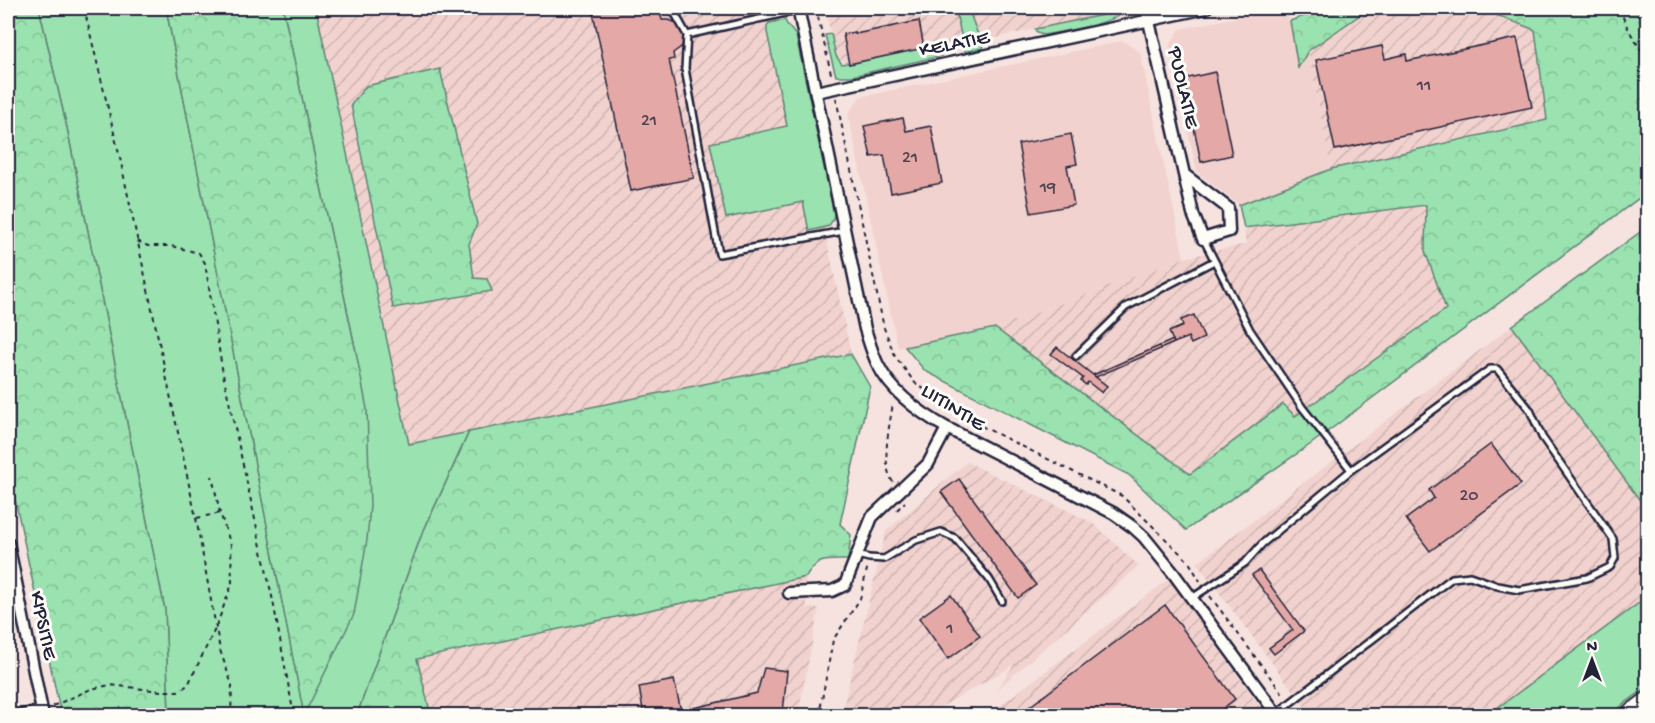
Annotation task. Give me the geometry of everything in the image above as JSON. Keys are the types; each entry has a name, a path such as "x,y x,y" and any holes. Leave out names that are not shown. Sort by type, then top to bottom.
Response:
{"street":[{"name":"PUOLATIE","path":"1146,8 1193,213 1203,238"},
{"name":"KELATIE","path":"816,92 1206,8"},
{"name":"LIITINTIE","path":"798,9 865,329 879,366 887,378 927,417 1113,513 1133,527 1174,574 1277,714"},
{"path":"1186,176 1228,208 1228,231 1203,238"},
{"path":"789,593 832,591 845,585 872,517 928,464 947,428"},
{"name":"KIPSITIE","path":"8,543 43,713"},
{"path":"1625,716 1647,699"},
{"path":"19,716 43,713"}],"lane":[{"path":"673,8 687,35 685,69 719,254 845,231"},
{"path":"687,35 798,9"},
{"path":"1203,238 1250,330 1302,407 1351,470"},
{"path":"1076,356 1126,307 1214,261"},
{"path":"1192,598 1245,563 1262,544 1351,470 1490,369 1497,369 1530,410 1542,437 1613,538 1615,558 1610,567 1587,578 1519,590 1498,586 1470,576 1452,578 1277,714"},
{"path":"857,555 884,559 916,540 941,532 955,538 988,579 1002,601"}],"path":[{"path":"84,8 120,158 196,518 220,650 232,686 231,716"},
{"path":"816,8 884,328 889,344 902,367 915,383 971,422 1122,496 1189,562 1205,590 1299,716"},
{"path":"1620,8 1637,45 1647,58"},
{"path":"137,241 148,246 171,246 199,253 205,263 223,374 273,601 294,716"},
{"path":"43,713 91,689 110,685 178,691 188,685 216,627 232,584 231,545 220,513 212,476"},
{"path":"196,518 220,513"}],"shaded area":[{"path":"316,8 778,8 851,354 409,445"},
{"path":"825,8 1120,8 1117,12 854,68 836,56"},
{"path":"1287,8 1298,67 1308,51 1331,169 1239,205 1197,172 1169,46 1180,29"},
{"path":"1370,8 1479,8 1535,30 1547,120 1331,169 1308,51"},
{"path":"1123,41 1140,52 1184,258 995,328 898,348 848,114 860,97","holes":["903,118 906,131 931,126 942,183 891,193 884,155 870,157 864,126"]},
{"path":"1426,204 1425,251 1446,309 1295,417 1283,405 1190,474 995,328 1184,258 1246,244 1244,228"},
{"path":"1512,326 1647,510 1647,597 1488,715 1311,715 1197,563"},
{"path":"967,462 1093,523 1139,566 996,690 1014,665 927,715 841,716 886,531"},
{"path":"806,577 807,608 819,608 798,715 431,715 417,660"},
{"path":"1169,579 1266,715 986,716"}],"green space":[{"path":"8,8 39,8 67,128 165,610 169,715 61,715 8,466"},
{"path":"39,8 166,8 304,714 356,352 283,8 316,8 409,444 469,432 420,539 357,715 169,715 165,610 67,128"},
{"path":"166,8 283,8 356,352 367,409 370,506 367,540 354,614 304,715"},
{"path":"955,8 968,8 983,48 965,52"},
{"path":"1120,8 1130,8 1112,19 1089,26 1044,35 1035,29 1117,12"},
{"path":"1326,8 1370,8 1308,51 1298,68 1290,21"},
{"path":"1479,8 1647,8 1647,192 1311,444 1186,530 1129,475 925,371 905,347 995,328 1190,474 1283,404 1295,416 1446,309 1425,251 1426,205 1244,228 1239,205 1331,169 1547,120 1535,30"},
{"path":"785,20 796,36 834,214 829,226 809,231 803,202 726,218 710,143 787,126 767,32 769,23"},
{"path":"831,34 836,56 842,64 926,47 928,52 940,50 941,56 852,76 836,76 825,35"},
{"path":"440,69 477,224 469,244 474,278 487,279 492,291 393,308 351,105 366,86"},
{"path":"1647,227 1647,510 1512,326"},
{"path":"851,354 870,387 840,524 851,535 848,560 829,560 819,563 806,577 417,659 431,715 357,715 420,539 469,432"},
{"path":"1647,597 1647,687 1609,715 1488,715"}],"building":[{"path":"592,8 659,8 662,20 679,24 684,33 684,43 673,53 674,59 669,60 694,178 631,191"},
{"path":"919,21 924,48 849,64 843,34 855,32 855,34"},
{"path":"1517,38 1532,107 1335,150 1316,60 1382,46 1385,59 1406,54 1407,61"},
{"path":"1215,72 1232,155 1201,162 1184,79"},
{"path":"903,118 906,131 931,126 942,183 891,193 884,155 871,157 864,126"},
{"path":"1071,134 1077,164 1067,166 1074,205 1031,213 1018,144"},
{"path":"1194,315 1204,338 1191,344 1188,337 1174,343 1169,332 1183,326 1181,320"},
{"path":"1173,340 1174,343 1096,377 1093,375"},
{"path":"1057,347 1107,386 1102,393 1088,382 1086,385 1081,381 1083,378 1051,354"},
{"path":"1491,444 1521,484 1430,551 1406,519 1434,498 1429,490"},
{"path":"959,479 1036,585 1018,598 941,492"},
{"path":"1259,570 1304,631 1274,654 1269,648 1293,630 1252,575"},
{"path":"951,595 980,636 948,659 919,618"},
{"path":"1165,605 1235,699 1213,716 1017,716"},
{"path":"764,668 787,671 783,713 768,716 644,716 639,687 674,680 681,711 757,693"}]}
